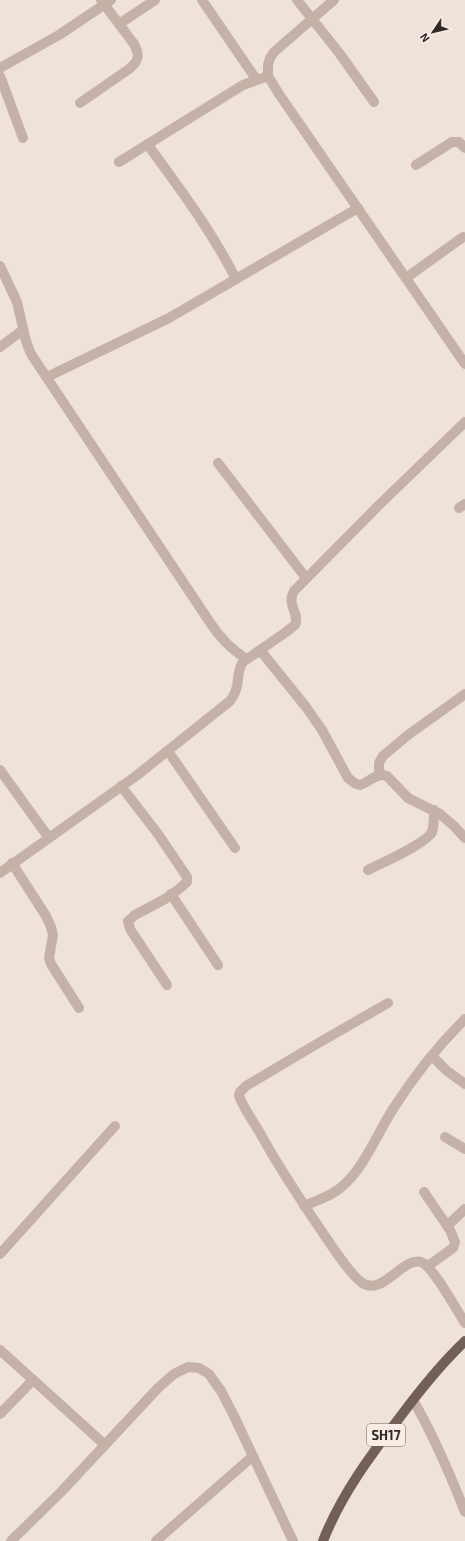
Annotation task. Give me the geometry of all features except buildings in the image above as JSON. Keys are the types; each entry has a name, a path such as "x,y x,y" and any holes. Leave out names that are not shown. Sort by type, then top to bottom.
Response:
{"main road":[{"name":"SH17","path":"323,1541 331,1523 358,1474 437,1370 465,1341"}],"street":[{"path":"119,24 155,0"},
{"path":"202,0 256,79"},
{"path":"297,0 340,54 374,102"},
{"path":"334,0 274,52 268,65 268,76 465,364"},
{"path":"0,68 59,35 105,1 138,51 138,57 136,63 80,103"},
{"path":"0,76 23,138"},
{"path":"119,162 243,85 256,79 268,76"},
{"path":"416,166 452,142 459,142 465,148"},
{"path":"148,145 208,227 236,279"},
{"path":"47,377 169,318 358,208"},
{"path":"406,278 464,237"},
{"path":"0,266 17,302 23,330 31,354 221,639 246,659"},
{"path":"0,347 23,330"},
{"path":"0,873 168,751 230,701 238,689 240,668 246,659 295,625 296,617 291,604 291,597 294,591 465,422"},
{"path":"218,463 306,578"},
{"path":"260,650 306,707 322,730 348,778 360,785 383,774 387,776 408,798 416,804 434,810 464,833"},
{"path":"379,775 379,763 383,756 408,735 465,694"},
{"path":"168,751 235,848"},
{"path":"0,770 49,838"},
{"path":"121,786 186,874 187,882 185,885 135,915 128,921 130,929 168,985"},
{"path":"368,870 427,838 432,833 434,810"},
{"path":"12,863 46,916 53,935 49,958 51,964 79,1008"},
{"path":"171,894 218,965"},
{"path":"388,1003 246,1086 240,1092 241,1099 279,1168 304,1206 343,1262 364,1284 372,1286 379,1284 415,1262 422,1262 435,1274 465,1323"},
{"path":"304,1206 339,1189 349,1180 361,1165 383,1125 408,1087 432,1056 465,1019"},
{"path":"432,1056 447,1071 465,1084"},
{"path":"0,1254 116,1126"},
{"path":"445,1137 465,1149"},
{"path":"424,1192 454,1238 455,1245 450,1251 428,1266"},
{"path":"446,1226 465,1209"},
{"path":"0,1350 104,1444"},
{"path":"12,1541 61,1492 104,1444 158,1388 174,1374 188,1367 199,1368 209,1374 221,1391 293,1541"},
{"path":"0,1414 33,1380"},
{"path":"413,1400 439,1448 465,1512"},
{"path":"156,1541 253,1456"}]}
